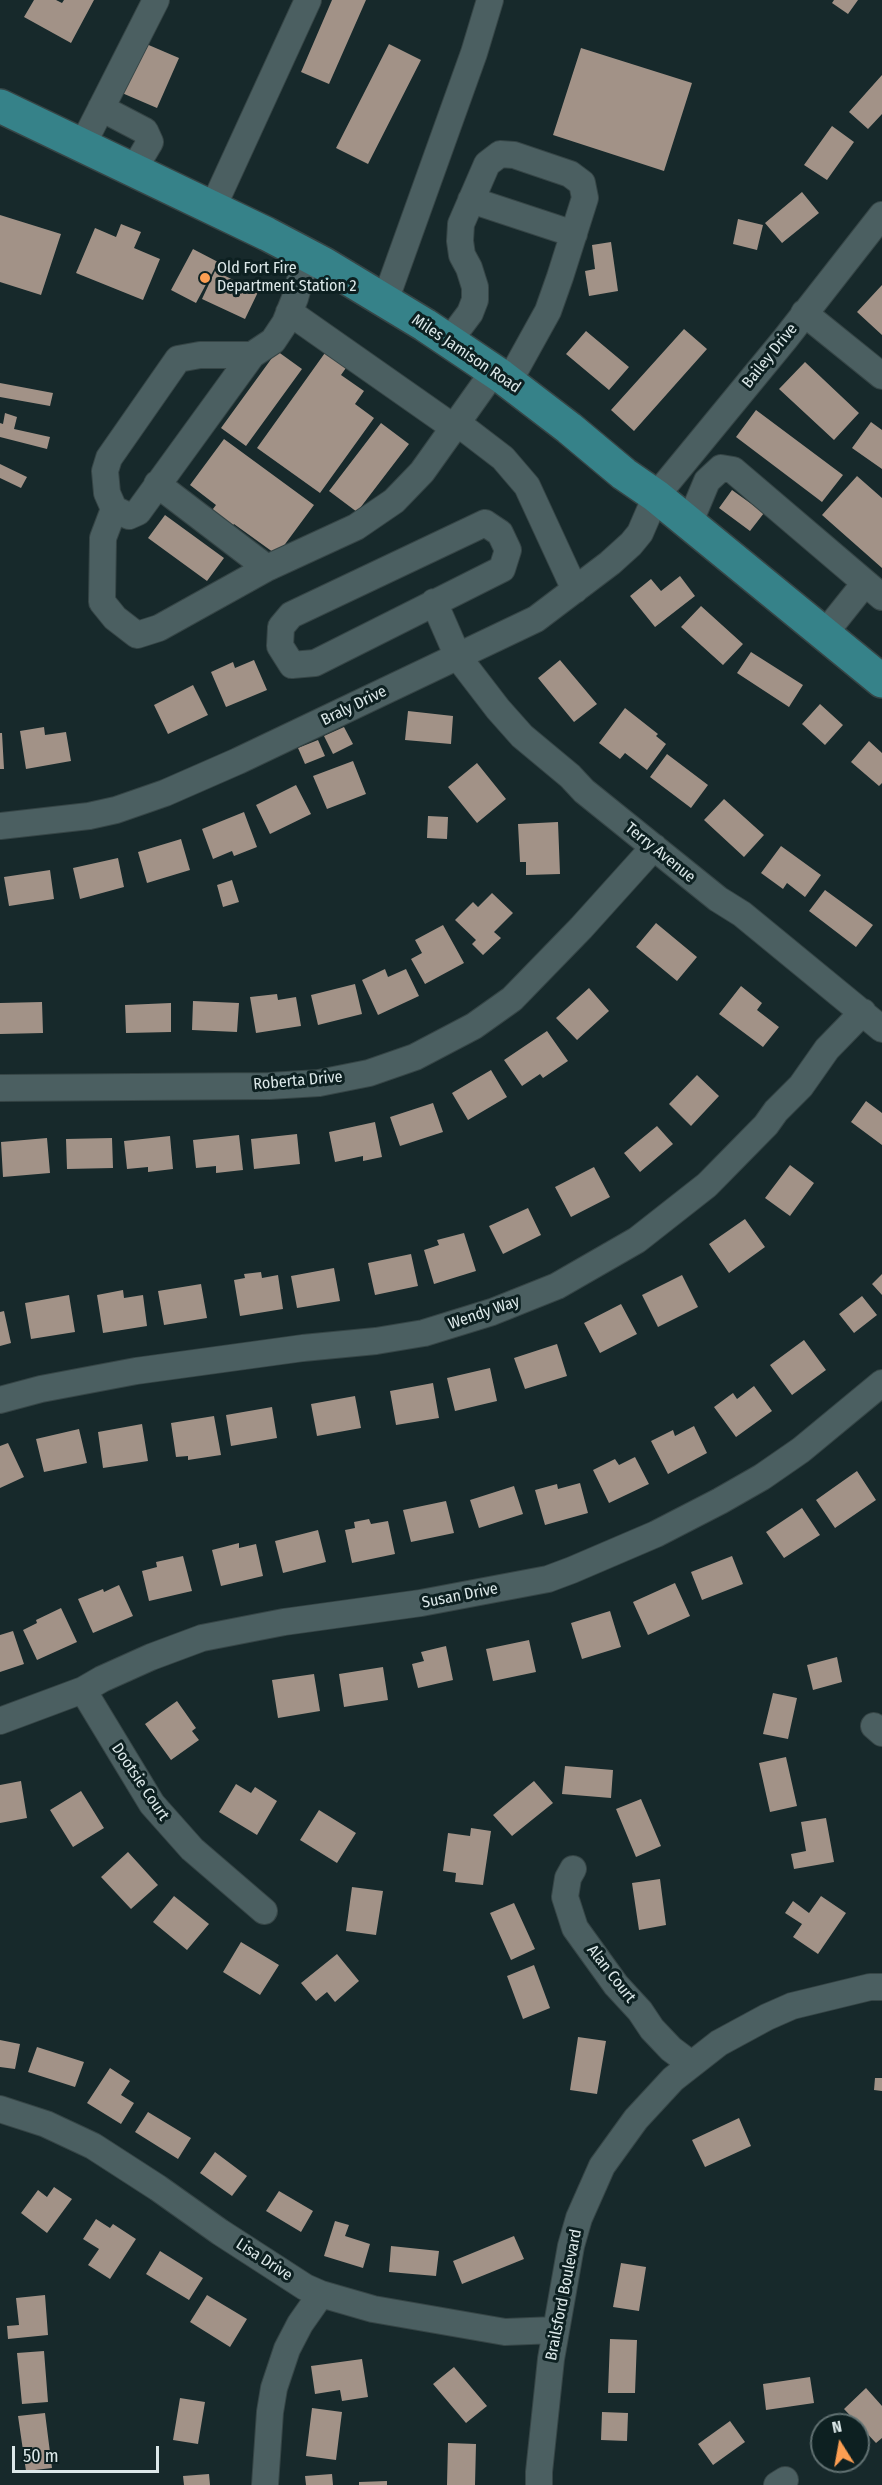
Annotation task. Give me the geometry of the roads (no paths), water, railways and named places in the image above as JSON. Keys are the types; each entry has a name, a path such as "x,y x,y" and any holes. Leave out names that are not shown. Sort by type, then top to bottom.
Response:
{"main road":[{"name":"Miles Jamison Road","path":"0,106 213,207 307,255 449,341 500,375 624,474 656,496 882,681"}],"street":[{"path":"82,144 156,0"},
{"path":"213,207 308,0"},
{"path":"385,301 474,54 490,0"},
{"path":"101,108 145,131 150,142 134,169"},
{"path":"114,509 103,538 102,602 115,618 137,635 159,627 267,568 356,527 394,501 422,472 454,424 500,375 517,367 548,311 585,198 582,183 570,174 513,155 500,154 487,164 461,224 462,255 475,287 475,300 470,313 449,341"},
{"path":"471,200 574,234"},
{"name":"Bailey Drive","path":"656,496 882,215"},
{"path":"252,355 200,355 178,359 109,458 105,471 107,493 114,509 129,516 138,512 252,355 273,341 289,312 307,255"},
{"path":"289,312 503,458 527,486 575,590"},
{"path":"804,313 882,376"},
{"path":"698,445 722,468 733,470 874,590 825,633"},
{"path":"689,524 706,481 722,468"},
{"path":"157,484 267,568"},
{"name":"Braly Drive","path":"0,826 89,816 116,810 165,793 248,757 536,619 631,544 640,533 656,496"},
{"path":"485,524 500,533 508,550 502,569 434,602 315,663 292,665 280,646 281,627 291,615 485,524"},
{"name":"Terry Avenue","path":"434,602 458,657 522,736 570,776 584,791 882,1029"},
{"name":"Roberta Drive","path":"0,1088 269,1086 320,1083 369,1073 415,1057 474,1026 512,999 581,928 654,847"},
{"name":"Wendy Way","path":"0,1400 41,1389 136,1371 303,1347 376,1341 424,1333 492,1312 557,1286 637,1240 707,1185 766,1125 776,1110 801,1086 827,1049 863,1012"},
{"name":"Susan Drive","path":"0,1721 83,1690 151,1657 202,1638 284,1622 421,1603 548,1579 572,1570 656,1534 762,1477 801,1450 882,1383"},
{"name":"Dootsie Court","path":"83,1690 152,1804 192,1849 264,1911"},
{"name":"Alan Court","path":"573,1869 568,1878 565,1897 575,1928 616,1985 640,2011 652,2029 671,2049 691,2064"},
{"name":"Brailsford Boulevard","path":"539,2485 538,2472 550,2358 571,2246 579,2218 602,2166 636,2119 673,2079 719,2043 784,2010 870,1987 882,1987"},
{"name":"Lisa Drive","path":"0,2109 46,2124 93,2146 220,2232 305,2287 321,2294 373,2309 505,2332 556,2330"},
{"path":"264,2485 274,2388 287,2349 300,2324 321,2294"}],"place":[{"name":"Old Fort Fire Department Station 2","path":"205,278"}]}
